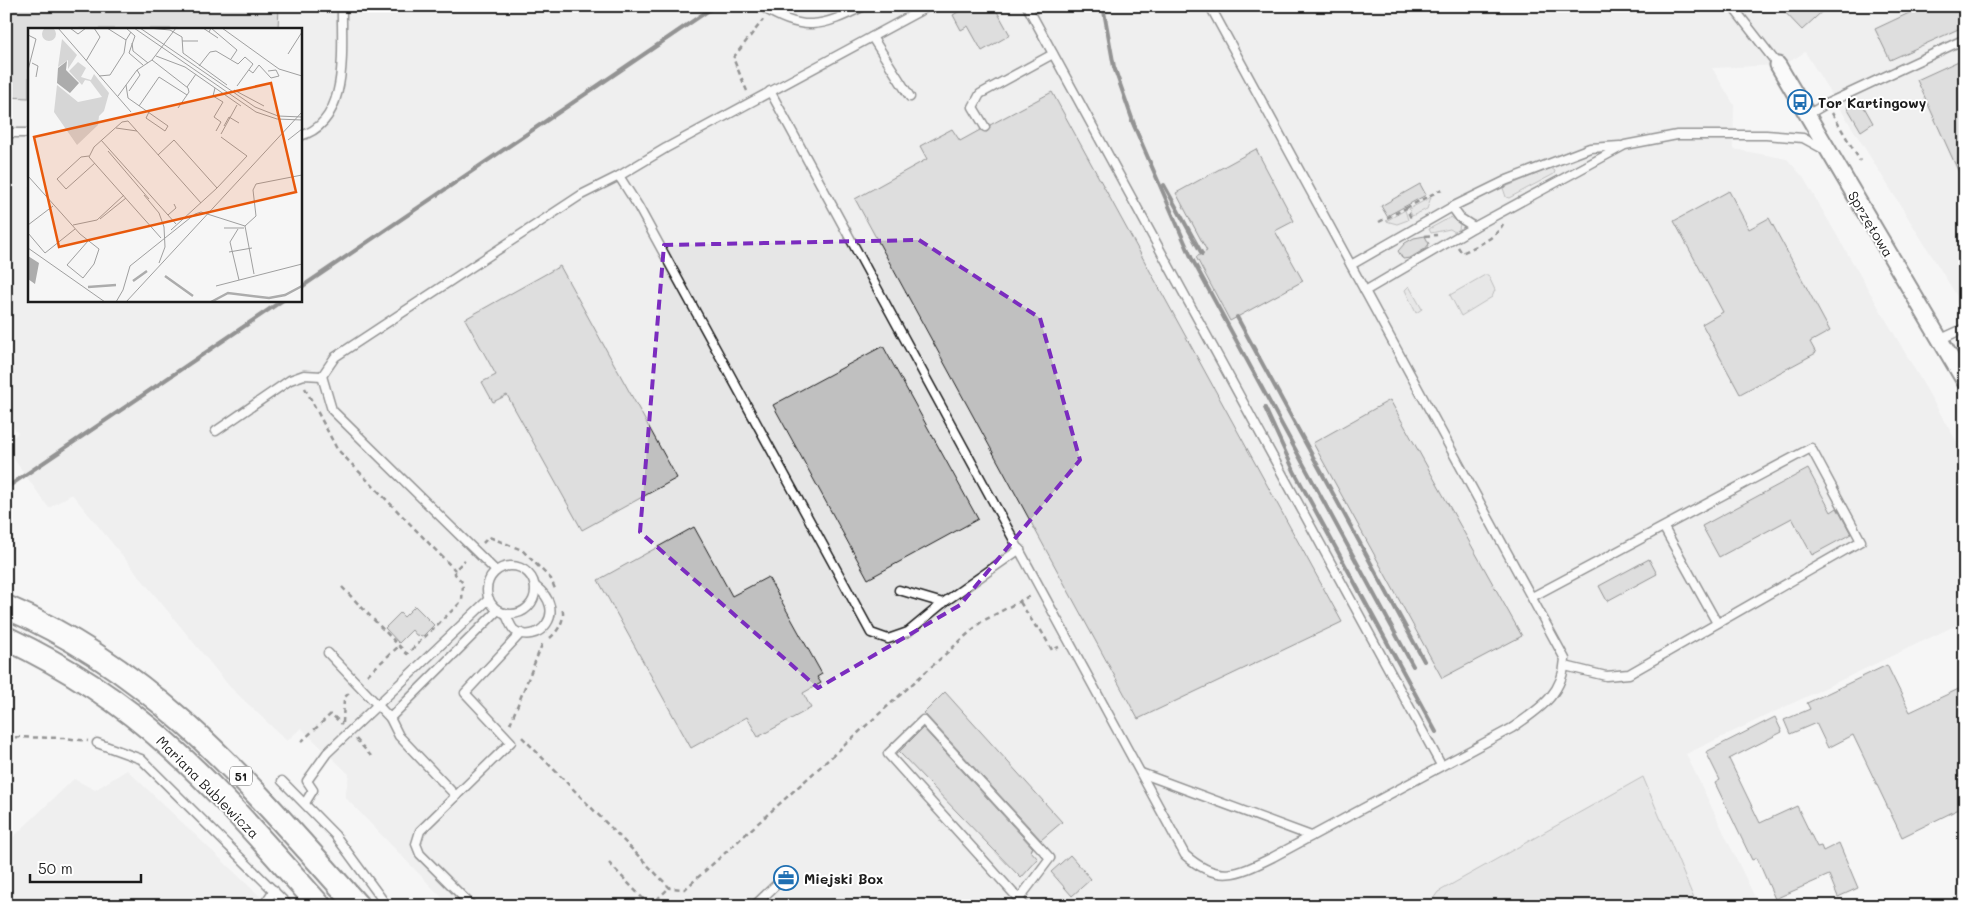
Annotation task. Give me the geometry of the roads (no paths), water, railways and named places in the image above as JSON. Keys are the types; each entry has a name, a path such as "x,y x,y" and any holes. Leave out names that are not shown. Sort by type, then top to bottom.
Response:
{"main road":[{"name":"Mariana Bublewicza","path":"6,607 44,624 88,649 130,677 170,708 248,784 358,906"},
{"name":"Mariana Bublewicza","path":"6,638 85,681 157,735 205,780 320,906"}],"street":[{"name":"Sprzętowa","path":"1778,65 1965,382"}],"lane":[{"path":"301,135 330,113 337,98 340,81 342,6"},
{"path":"761,6 787,22 806,26 823,24 864,6"},
{"path":"322,376 335,357 581,196 770,91 929,6"},
{"path":"1027,6 1441,765"},
{"path":"770,91 1020,548 1185,855 1197,866 1211,872 1228,875 1244,872 1512,728 1541,708 1557,690 1564,676 1565,659 1210,6"},
{"path":"1732,6 1778,65"},
{"path":"872,37 910,97"},
{"path":"1807,115 1826,104 1965,39"},
{"path":"985,128 973,107 980,94 1053,54"},
{"path":"6,133 28,133"},
{"path":"1350,265 1452,207 1507,180 1590,148 1624,145 1677,135 1766,134 1803,138 1828,151"},
{"path":"1365,291 1474,227 1624,145"},
{"path":"619,176 638,206 871,633 888,639 908,632 943,603 1020,548"},
{"path":"1452,207 1460,218 1474,227"},
{"path":"1941,339 1965,328"},
{"path":"216,431 290,380 304,375 322,376"},
{"path":"322,376 332,410 496,571"},
{"path":"1532,597 1664,528 1810,448 1862,541 1629,674 1606,676 1565,666"},
{"path":"1664,528 1717,623"},
{"path":"503,567 520,567 527,571 535,586 548,597 551,613 544,627 537,632 521,633 514,630 502,612 489,599 488,584 496,571 503,567"},
{"path":"502,612 513,614 527,608 535,594 535,586"},
{"path":"899,590 943,603"},
{"path":"305,803 313,790 306,781 318,764 377,704 489,599"},
{"path":"390,718 502,612"},
{"path":"472,906 420,854 416,844 420,831 511,742 465,693 521,633"},
{"path":"328,653 390,718 399,736 456,796"},
{"path":"1019,899 1050,858 923,720 888,754 1025,906"},
{"path":"97,743 141,759 289,906"},
{"path":"1141,773 1311,836"},
{"path":"282,781 335,835 387,906"},
{"path":"754,906 778,883"},
{"path":"263,906 274,890"}],"railway":[{"path":"301,287 715,6"},
{"path":"1103,6 1114,67 1135,127"},
{"path":"1132,121 1192,259 1413,666"},
{"path":"1164,185 1202,254"},
{"path":"6,488 282,301"},
{"path":"1237,317 1424,661"},
{"path":"1265,408 1295,473 1436,732"}],"place":[{"name":"Tor Kartingowy","path":"1800,102"},
{"name":"Miejski Box","path":"786,878"}]}
